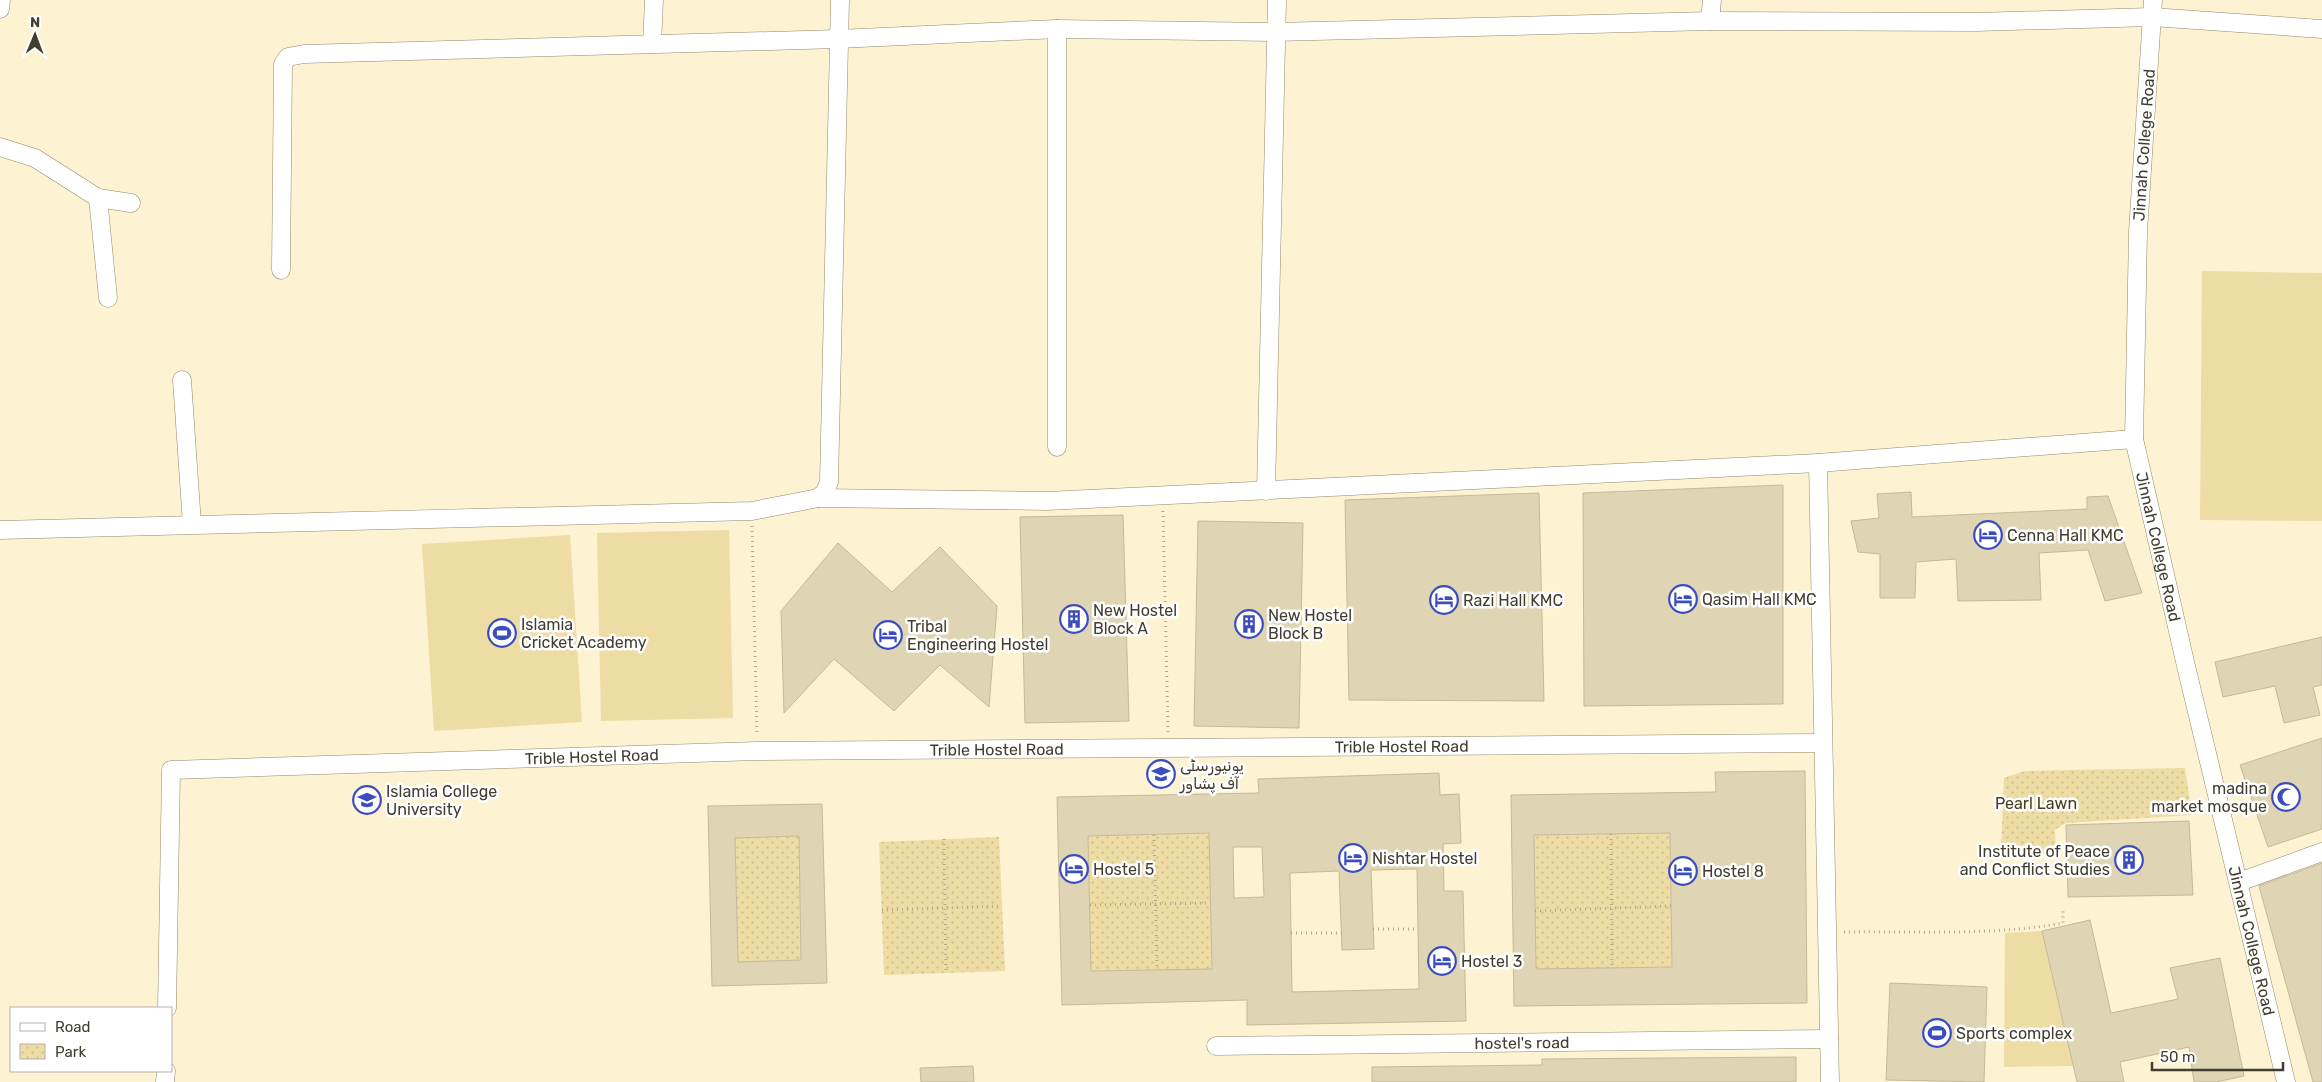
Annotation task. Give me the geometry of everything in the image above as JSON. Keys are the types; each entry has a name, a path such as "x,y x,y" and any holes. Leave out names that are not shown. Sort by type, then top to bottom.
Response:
{"street":[{"path":"0,9 1,0"},
{"path":"652,44 654,0"},
{"path":"818,498 825,492 829,482 840,0"},
{"path":"1266,490 1277,0"},
{"path":"1710,22 1712,0"},
{"path":"281,270 283,64 288,57 314,54 838,39 1057,29 1275,32 1710,22 1976,22 2153,8 2322,29"},
{"name":"Jinnah College Road","path":"2153,8 2138,232 2134,439 2186,666 2286,1082"},
{"path":"1056,447 1057,29"},
{"path":"0,147 35,158 98,198 131,203"},
{"path":"98,198 108,298"},
{"path":"182,380 192,524"},
{"path":"0,530 752,511 818,498 1047,501 1818,463 2134,439"},
{"path":"1818,463 1830,1082"},
{"name":"Trible Hostel Road","path":"167,1007 171,770 757,751 1822,743"},
{"path":"2239,882 2322,852"},
{"name":"hostel's road","path":"1216,1046 1829,1039"}],"path":[{"path":"1162,495 1168,748"},
{"path":"752,511 757,751"},
{"path":"1154,834 1157,970"},
{"path":"1611,834 1612,968"},
{"path":"944,839 946,973"},
{"path":"1090,905 1210,903"},
{"path":"882,910 1002,906"},
{"path":"1535,911 1671,906"},
{"path":"1826,932 2004,930 2063,923 2063,910"},
{"path":"1374,929 1418,929"},
{"path":"1291,933 1342,933"}],"green space":[{"path":"2202,271 2322,273 2322,521 2200,520"},
{"path":"729,530 733,718 601,721 597,533"},
{"name":"Islamia Cricket Academy","path":"570,535 582,722 434,731 422,544"},
{"name":"Pearl Lawn","path":"2185,768 2192,815 2066,823 2055,830 2056,854 2001,853 2004,778 2025,771"},
{"path":"1209,833 1212,969 1091,971 1088,836"},
{"path":"1670,833 1672,967 1536,969 1534,835"},
{"path":"799,836 801,960 738,962 735,838"},
{"path":"999,837 1005,971 884,975 879,842"},
{"path":"2042,931 2073,1066 2004,1067 2005,933"}],"building":[{"name":"Qasim Hall KMC","path":"1783,485 1783,704 1584,706 1583,493"},
{"name":"Cenna Hall KMC","path":"1911,492 1912,517 2087,509 2087,497 2108,496 2142,593 2105,601 2088,550 2039,553 2041,600 1958,601 1956,559 1916,562 1915,598 1880,598 1880,554 1858,552 1851,521 1879,518 1877,494"},
{"name":"Razi Hall KMC","path":"1539,493 1544,701 1349,700 1345,500"},
{"name":"New Hostel Block A","path":"1123,515 1129,721 1025,723 1020,517"},
{"name":"New Hostel Block B","path":"1198,521 1303,523 1299,728 1194,726"},
{"name":"Tribal Engineering Hostel","path":"838,543 892,592 940,547 997,606 989,707 940,665 894,711 834,659 784,713 781,611"},
{"path":"2322,637 2322,685 2313,687 2320,715 2284,723 2275,686 2223,697 2215,662"},
{"name":"madina market mosque","path":"2322,738 2322,829 2268,847 2240,765"},
{"path":"1805,771 1807,1003 1514,1006 1511,795 1716,792 1715,772","holes":["1670,833 1672,967 1536,969 1534,835"]},
{"path":"1439,773 1440,795 1459,794 1461,843 1443,844 1444,891 1463,891 1466,1021 1247,1025 1247,1000 1062,1005 1057,797 1259,793 1258,779","holes":["1209,833 1212,969 1091,971 1088,836","1233,847 1262,847 1264,897 1234,898","1417,869 1419,989 1292,992 1290,873 1339,871 1342,950 1374,949 1371,870"]},
{"path":"822,804 827,983 712,986 708,806","holes":["799,836 801,960 738,962 735,838"]},
{"name":"Institute of Peace and Conflict Studies","path":"2189,821 2193,895 2068,897 2066,825"},
{"path":"2322,863 2322,1082 2313,1082 2259,886"},
{"path":"2090,920 2111,1013 2178,999 2170,968 2220,958 2244,1076 2216,1082 2194,1082 2189,1047 2120,1062 2124,1082 2077,1082 2042,931"},
{"name":"Sports complex","path":"1890,983 1987,987 1984,1082 1886,1080"},
{"path":"1796,1057 1796,1082 1372,1082 1372,1067 1542,1065 1542,1059"},
{"path":"973,1066 974,1082 921,1082 920,1068"}],"place":[{"name":"Cenna Hall KMC","path":"1988,535"},
{"name":"Qasim Hall KMC","path":"1683,599"},
{"name":"Razi Hall KMC","path":"1444,600"},
{"name":"New Hostel Block A","path":"1074,619"},
{"name":"New Hostel Block B","path":"1249,624"},
{"name":"Islamia Cricket Academy","path":"502,633"},
{"name":"Tribal Engineering Hostel","path":"888,635"},
{"name":"یونیورسٹی آف پشاور","path":"1161,774"},
{"name":"madina market mosque","path":"2286,797"},
{"name":"Islamia College University","path":"367,800"},
{"name":"Nishtar Hostel","path":"1353,858"},
{"name":"Institute of Peace and Conflict Studies","path":"2129,860"},
{"name":"Hostel 5","path":"1074,869"},
{"name":"Hostel 8","path":"1683,871"},
{"name":"Hostel 3","path":"1442,961"},
{"name":"Sports complex","path":"1937,1033"}]}
